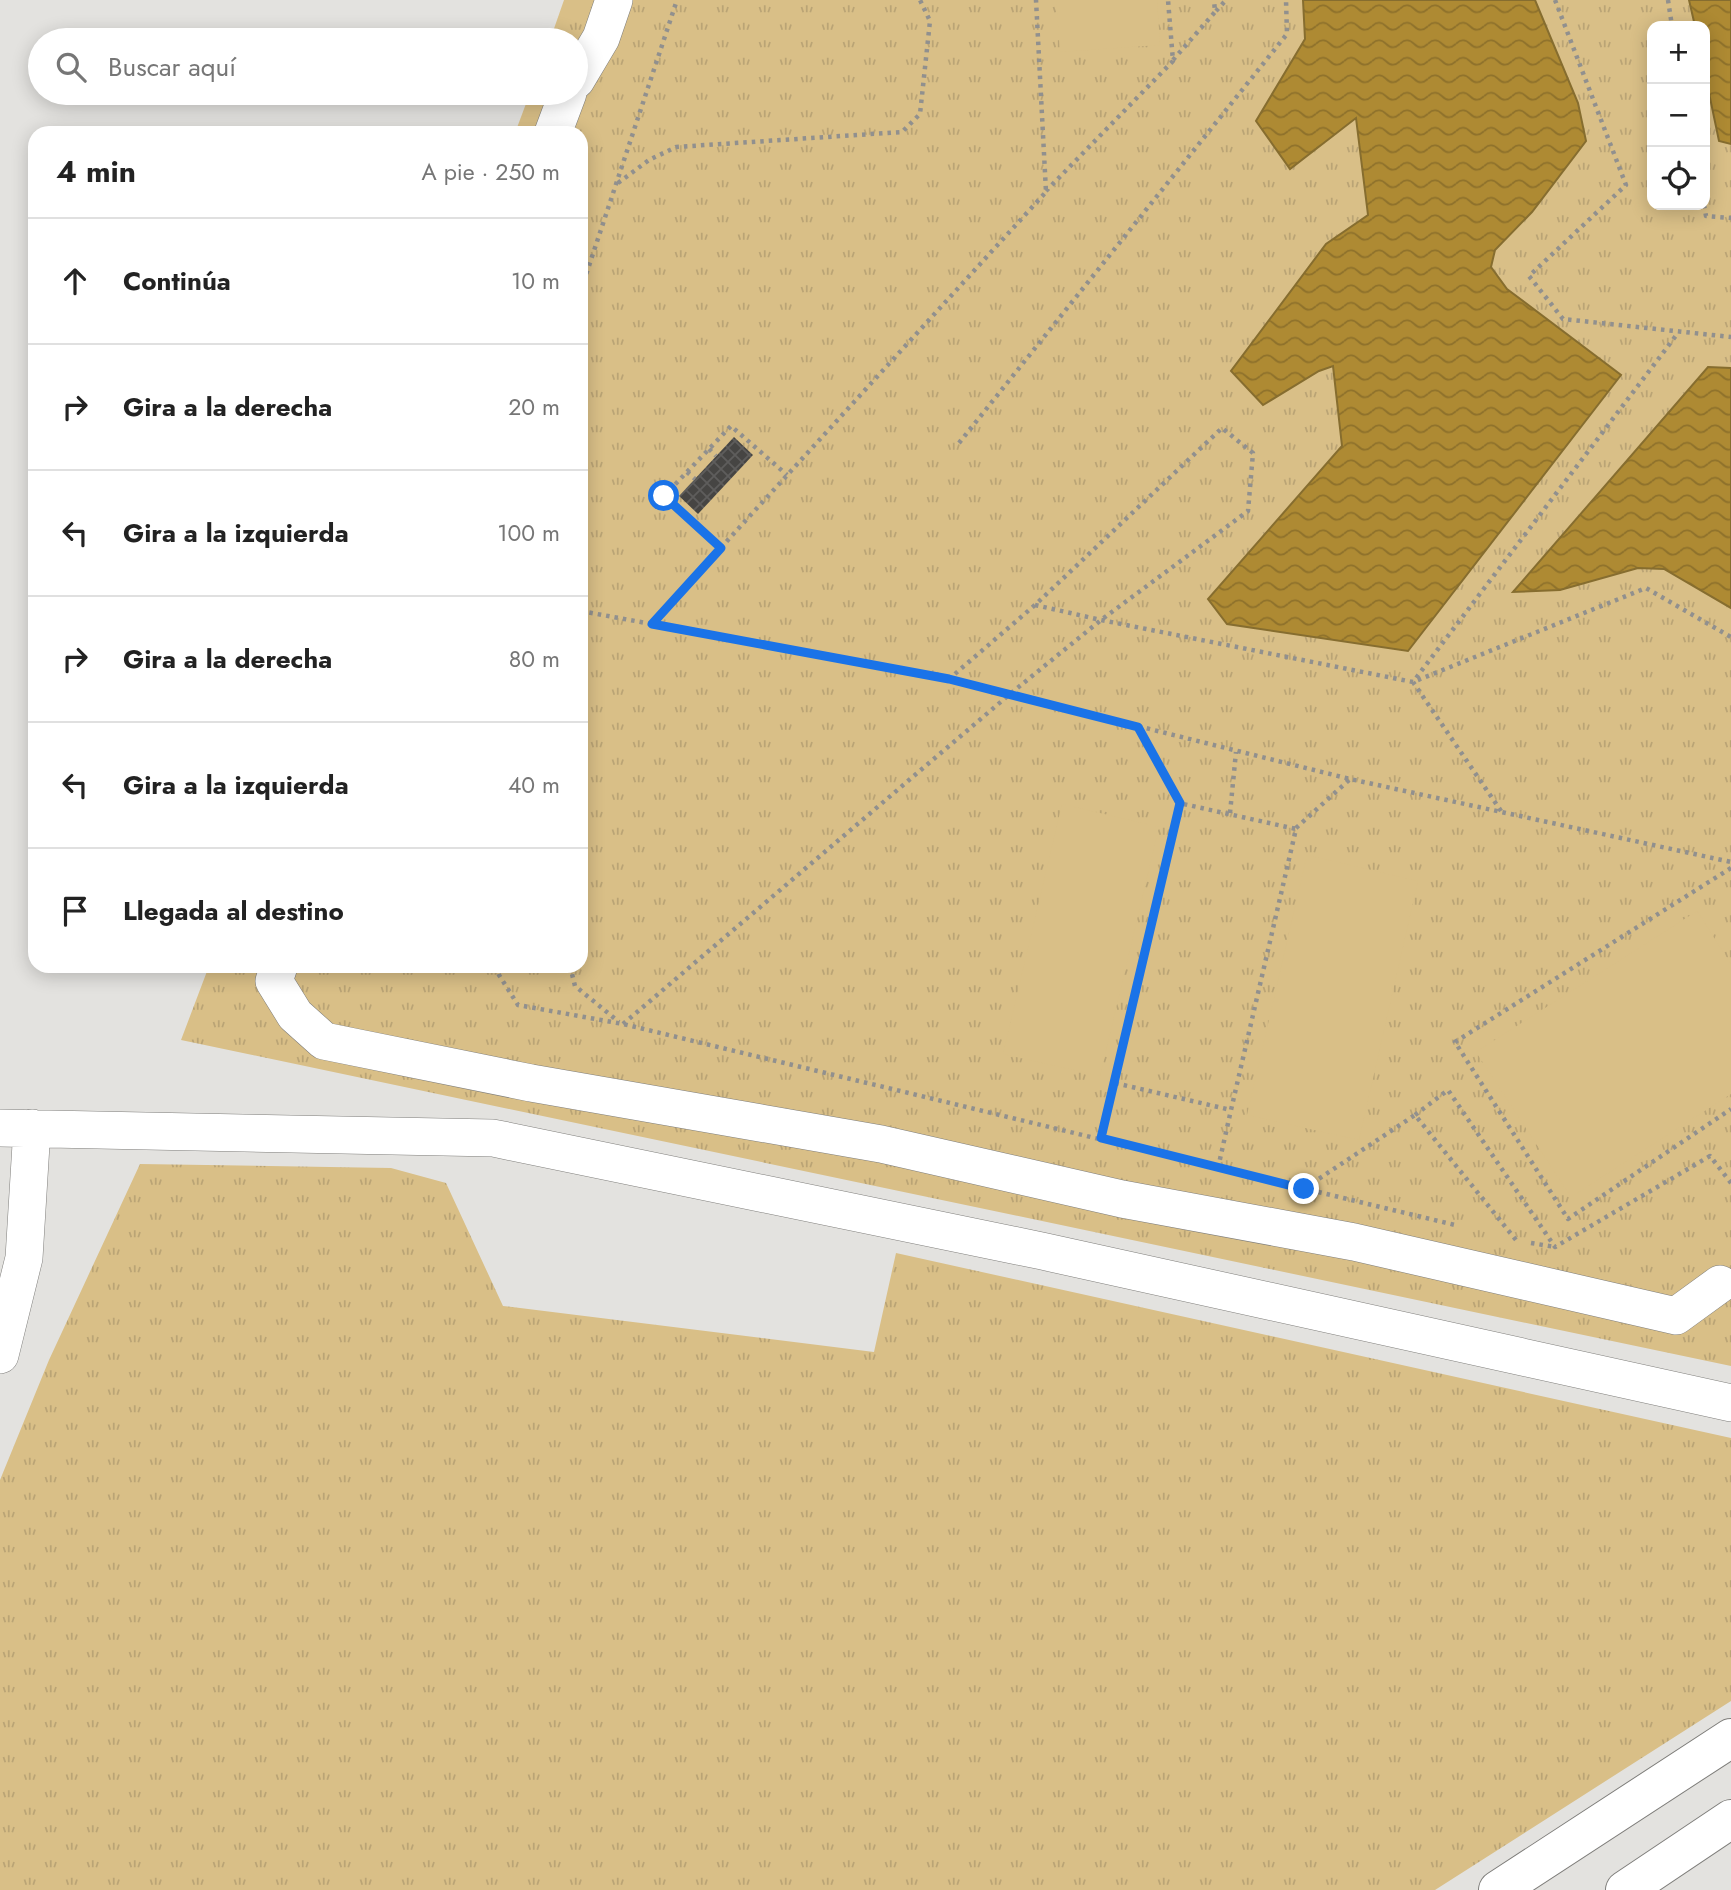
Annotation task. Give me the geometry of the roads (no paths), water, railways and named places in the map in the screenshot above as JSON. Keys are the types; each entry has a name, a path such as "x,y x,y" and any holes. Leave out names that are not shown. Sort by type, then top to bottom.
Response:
{"main road":[{"path":"1511,1884 1731,1738"},
{"path":"1625,1890 1731,1819"}],"street":[{"path":"588,60 601,38 614,0"},
{"path":"556,126 564,105"},
{"path":"277,973 274,981 295,1015 324,1041 531,1083 881,1144 1122,1199 1354,1242 1676,1316 1720,1284"},
{"path":"0,1355 24,1258 16,1128 493,1138 1042,1251 1731,1403"}],"water":[{"path":"1303,0 1535,0 1578,103 1586,141 1532,212 1495,250 1491,267 1507,289 1621,375 1408,651 1227,624 1208,599 1342,446 1333,366 1319,371 1263,405 1231,371 1326,244 1368,215 1356,118 1290,169 1256,121 1305,39"},
{"path":"1689,0 1731,0 1731,144 1719,141 1710,98 1710,21 1694,21"},
{"path":"1708,367 1731,368 1731,608 1664,569 1638,568 1560,590 1513,592"}]}
